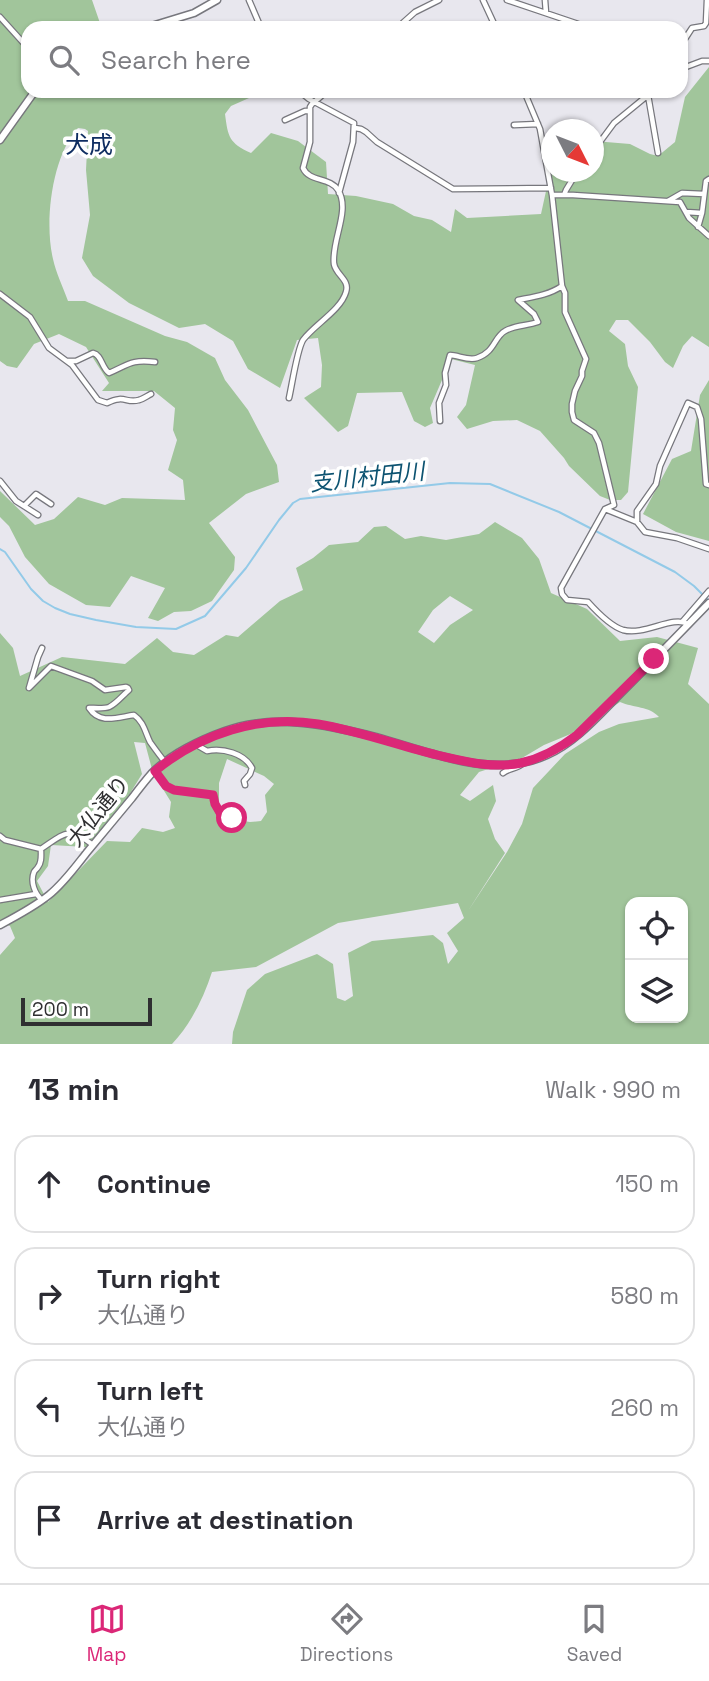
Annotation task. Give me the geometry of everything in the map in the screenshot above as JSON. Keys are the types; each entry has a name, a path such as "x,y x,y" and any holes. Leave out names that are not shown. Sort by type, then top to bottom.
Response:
{"street":[{"path":"168,21 194,13 217,0"},
{"path":"250,0 258,21"},
{"path":"405,21 415,12 439,0"},
{"path":"483,0 493,21"},
{"path":"508,0 570,21"},
{"path":"545,0 545,12"},
{"path":"688,34 692,28 704,26 707,0"},
{"path":"0,17 21,40"},
{"path":"688,66 709,61"},
{"path":"0,140 30,98"},
{"path":"308,98 354,123 353,142 339,193"},
{"path":"289,398 303,341 336,307 347,285 335,270 334,260 335,240 343,210 339,193 335,187 308,175 303,168 310,142 309,111 319,98"},
{"path":"527,98 538,124 551,188 565,293 565,312 586,359 575,391 572,412 574,420 594,433 599,443 614,505 604,509 561,588 567,600 588,602 596,611 625,631 652,629 676,621 686,623"},
{"path":"604,136 614,123 645,98"},
{"path":"652,98 658,153"},
{"path":"285,120 309,111"},
{"path":"514,125 538,124"},
{"path":"355,128 361,129 377,142 453,189 551,188"},
{"path":"698,227 706,181 709,179"},
{"path":"564,195 571,182"},
{"path":"668,201 684,193 704,194"},
{"path":"684,193 682,204 689,218 709,236"},
{"path":"552,195 682,204"},
{"path":"686,212 702,213"},
{"path":"440,421 439,403 446,385 445,373 450,355 480,358 493,347 503,332 538,322 534,314 518,300 540,296 562,286"},
{"path":"0,294 30,317 50,348 72,365 98,400 104,403 123,398 134,401 151,394"},
{"path":"66,361 76,362 96,353 108,373 126,363 141,360 155,362"},
{"path":"637,522 637,511 656,484 660,466 688,403 697,407 701,419 706,484 709,485"},
{"path":"0,481 16,501 38,515"},
{"path":"24,506 36,494 51,504"},
{"path":"604,509 637,522 645,532 677,538 709,549"},
{"path":"705,604 708,592"},
{"name":"大仏通り","path":"0,925 24,913 51,894 155,771 195,744 227,730 289,722 328,726 470,762 497,765 523,762 546,755 577,735 705,604"},
{"path":"42,648 29,688 51,666 92,681 105,690 128,688 111,706 92,708 90,711 107,719 137,716 165,762"},
{"path":"195,744 207,751 229,751 249,762 252,768 244,781 245,785"},
{"path":"503,773 521,766 523,762"},
{"path":"155,771 166,786 174,790 213,795 222,816 241,821"},
{"path":"0,836 5,840 41,849 69,833 77,834 93,845"},
{"path":"41,849 41,860 34,872 33,884 41,900"},
{"path":"0,900 36,894"}],"green space":[{"path":"0,0 92,0 99,21 21,21 21,98 249,98 231,106 225,114 229,134 238,146 251,153 271,133 298,141 326,162 328,194 356,196 393,204 414,216 432,220 451,232 455,209 467,218 541,214 548,182 604,182 604,142 630,144 658,156 675,142 685,98 688,98 688,93 709,67 709,347 692,336 683,346 673,368 628,320 616,320 609,331 625,344 628,366 638,387 628,492 621,500 600,496 569,466 540,431 517,420 493,421 467,429 457,417 466,405 475,365 451,359 430,408 433,423 425,427 414,421 402,392 357,393 348,426 338,432 304,398 321,387 322,365 318,338 297,340 280,388 248,369 233,341 205,324 179,328 129,303 93,276 82,258 90,215 86,170 88,131 85,129 78,128 62,155 52,190 50,209 50,244 68,301 85,301 165,336 187,342 215,358 225,380 248,410 277,465 279,482 246,494 209,523 235,557 234,570 212,601 191,611 174,612 158,621 148,618 165,588 131,576 110,607 86,605 49,584 25,557 9,526 0,517 0,491 35,525 54,519 78,497 105,505 122,498 185,500 183,480 168,470 177,440 173,430 175,408 154,391 102,391 109,383 86,347 59,334 34,344 17,368 0,361"},
{"path":"709,380 709,541 676,532 643,514 672,459 691,451 700,395"},
{"path":"495,522 522,538 539,559 551,593 587,609 620,641 657,637 698,648 688,684 709,704 709,1044 232,1044 233,1032 247,990 265,974 317,954 333,964 337,998 345,1001 353,996 348,953 372,941 433,935 443,943 448,964 458,951 447,933 464,918 458,903 338,923 256,967 212,972 196,1010 172,1044 0,1044 0,955 15,938 10,926 0,921 0,633 13,648 20,676 62,657 125,664 157,638 173,652 194,655 226,635 238,637 280,601 303,590 296,568 329,545 358,542 374,527 386,526 405,539 421,536 446,540 479,534","holes":["450,596 473,610 450,625 434,643 418,632 433,610","620,702 646,709 659,717 619,724 599,732 565,754 533,788 522,824 507,852 468,911 505,853 495,839 488,819 496,801 493,785 470,801 460,795 479,772 522,758 573,733","134,742 145,743 153,773 171,802 169,817 175,828 163,832 142,828 130,842 107,841 48,902 37,881 48,866 51,845 86,847 121,808 142,774","227,759 264,776 274,784 265,795 267,812 261,821 219,817 219,783"]}],"waterway":[{"name":"支川村田川","path":"0,549 5,552 31,589 55,608 70,614 136,627 176,629 205,616 246,568 279,520 293,503 300,499 450,483 490,484 559,512 675,572 708,600"}],"district":[{"name":"犬成","path":"89,144"}],"route":[{"path":"232,818 222,816 210,793 174,790 166,786 155,771 170,758 227,730 289,722 316,724 376,737 470,762 519,764 563,746 654,659"}]}
